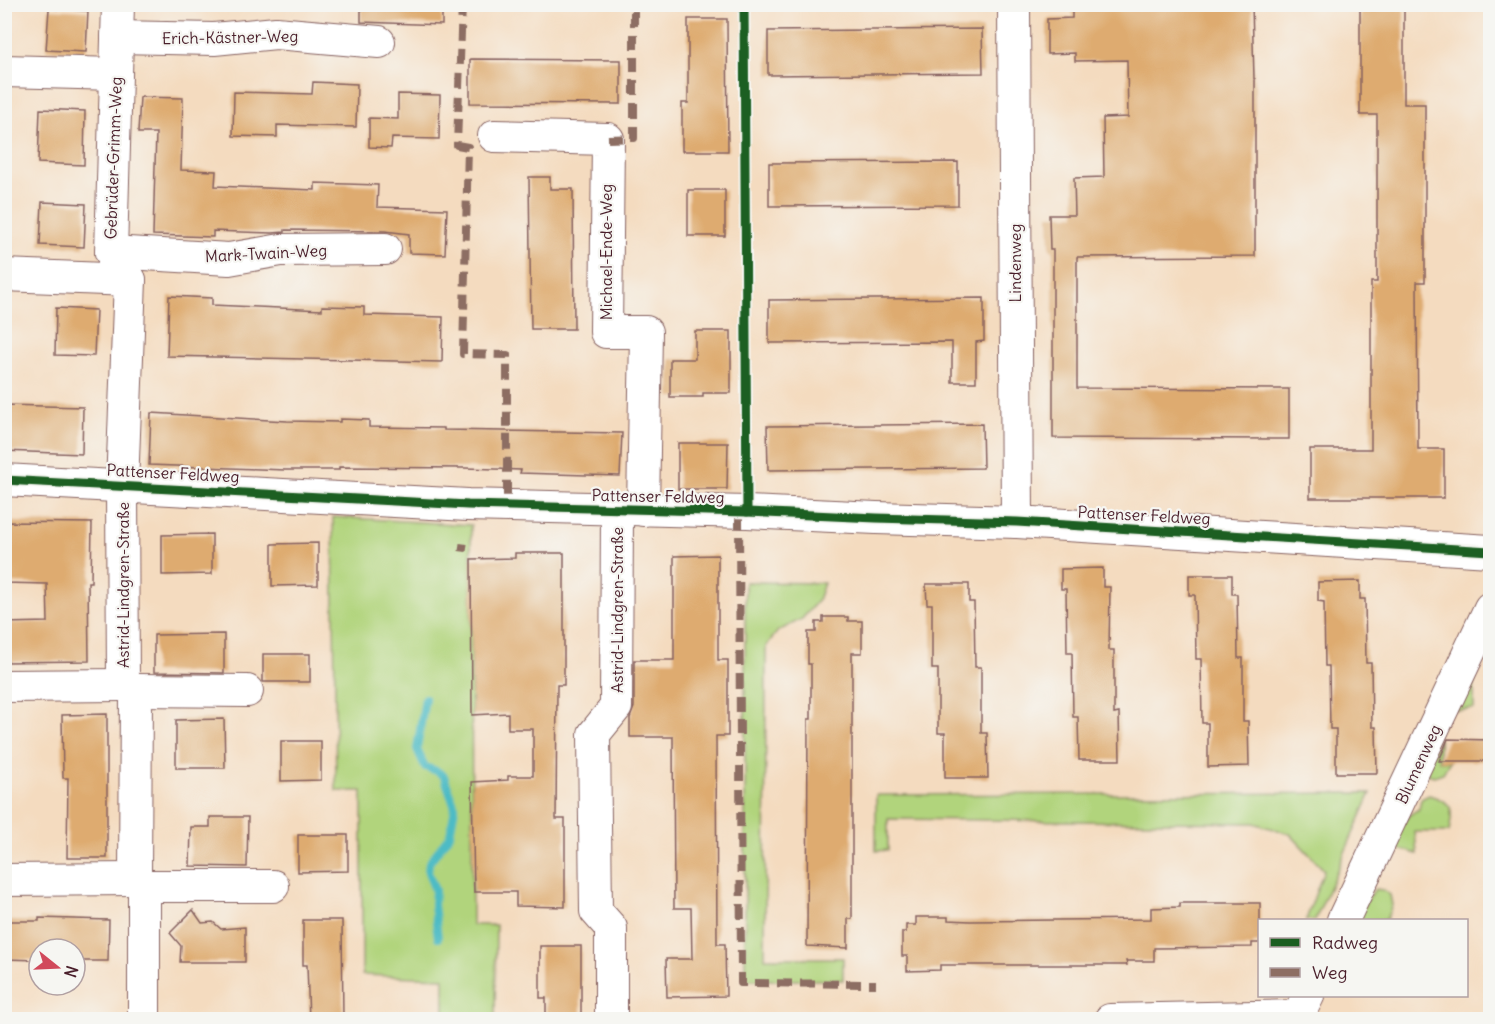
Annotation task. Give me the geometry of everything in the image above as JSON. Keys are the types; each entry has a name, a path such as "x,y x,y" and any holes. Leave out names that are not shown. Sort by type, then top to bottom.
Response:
{"street":[{"name":"Gebrüder-Grimm-Weg","path":"118,4 111,252 130,280"},
{"name":"Lindenweg","path":"1014,4 1017,522"},
{"name":"Erich-Kästner-Weg","path":"117,37 214,39 276,33 379,42"},
{"path":"4,70 116,74"},
{"name":"Michael-Ende-Weg","path":"494,136 608,139 606,332 646,332 630,510"},
{"name":"Mark-Twain-Weg","path":"111,252 230,258 281,250 385,249"},
{"path":"4,275 130,280 122,485"},
{"name":"Pattenser Feldweg","path":"4,480 468,505 1017,522 1491,551"},
{"name":"Astrid-Lindgren-Straße","path":"122,485 144,1020"},
{"name":"Astrid-Lindgren-Straße","path":"611,1020 611,928 596,911 594,734 616,707 630,510"},
{"name":"Blumenweg","path":"1345,919 1491,608"},
{"name":"Astrid-Lindgren-Straße","path":"4,686 247,691"},
{"path":"4,880 273,886"},
{"path":"1110,1020 1298,1016 1308,997"}],"green space":[{"path":"333,517 471,525 472,925 496,925 495,1019 444,1019 444,978 362,975 362,791 336,791"},
{"path":"745,582 824,583 818,600 802,619 778,631 766,646 765,958 843,958 843,980 745,980"},
{"path":"1474,664 1474,709 1454,710"},
{"path":"1439,739 1439,761 1450,761 1443,773 1434,776 1424,773"},
{"path":"1371,793 1315,919 1306,919 1324,870 1290,834 1254,823 888,819 888,850 876,851 876,795"},
{"path":"1429,795 1443,800 1450,807 1449,832 1415,832 1417,854 1388,846 1409,815 1419,809 1421,799"},
{"path":"1375,889 1383,890 1390,895 1392,905 1386,919 1354,919"}],"building":[{"path":"361,4 442,4 442,25 361,22"},
{"path":"1072,4 1252,4 1255,79 1255,256 1077,257 1077,388 1289,389 1289,439 1053,438 1053,250 1050,250 1049,215 1075,215 1074,178 1104,177 1103,118 1128,117 1127,60 1075,61 1075,53 1047,54 1047,19 1072,18"},
{"path":"1360,4 1404,4 1404,104 1425,104 1425,282 1417,282 1418,449 1444,449 1444,498 1310,498 1310,449 1371,449 1371,282 1377,282 1377,115 1360,115"},
{"path":"49,9 88,11 86,52 46,50"},
{"path":"688,19 727,19 728,151 682,151 682,103 688,103"},
{"path":"982,29 983,73 768,75 768,31"},
{"path":"470,59 621,60 621,104 470,103"},
{"path":"313,82 357,84 356,127 277,125 277,137 233,136 234,92 312,94"},
{"path":"398,94 440,95 439,139 392,138 391,148 369,147 369,118 398,119"},
{"path":"140,97 183,98 181,170 216,171 215,186 315,190 315,183 378,185 377,207 447,209 445,254 409,253 409,234 385,231 285,230 285,232 272,233 213,231 213,237 153,235 156,133 138,133"},
{"path":"40,109 85,111 84,165 38,163"},
{"path":"958,162 958,205 769,206 769,163"},
{"path":"529,177 550,177 550,189 573,189 574,329 531,329"},
{"path":"688,190 725,190 725,236 688,236"},
{"path":"42,202 86,204 84,247 40,245"},
{"path":"169,296 212,298 212,305 322,310 322,306 364,307 364,315 443,317 442,362 167,356"},
{"path":"984,298 984,341 976,342 976,382 952,382 952,342 769,343 769,300"},
{"path":"56,308 96,310 94,356 55,355"},
{"path":"695,331 731,331 731,393 703,393 703,397 670,397 670,359 695,359"},
{"path":"4,405 83,407 82,454 4,451"},
{"path":"151,413 287,421 369,420 369,427 622,433 620,476 520,473 521,470 465,468 339,467 339,470 285,470 149,465"},
{"path":"982,424 983,468 768,470 767,426"},
{"path":"678,443 728,443 727,489 678,489"},
{"path":"4,522 92,523 91,582 88,582 89,661 4,662 4,623 48,622 47,584 4,583"},
{"path":"212,534 212,574 162,575 162,535"},
{"path":"318,543 318,585 272,586 272,544"},
{"path":"515,553 564,553 564,685 557,685 556,819 565,819 565,907 516,906 516,892 474,892 472,782 508,780 508,776 533,776 533,729 508,729 508,713 472,715 471,559 515,558"},
{"path":"718,555 718,660 728,660 728,736 716,736 717,944 725,944 726,996 667,997 666,959 692,959 691,908 674,908 673,737 630,737 630,718 634,707 634,660 674,660 674,556"},
{"path":"1103,568 1103,587 1110,587 1109,650 1114,650 1114,714 1119,713 1120,760 1079,760 1078,717 1073,717 1072,653 1067,653 1066,589 1061,589 1061,569"},
{"path":"1189,575 1232,575 1232,594 1237,594 1238,658 1243,658 1243,721 1248,721 1249,766 1208,767 1208,723 1202,723 1201,659 1196,659 1195,595 1189,595"},
{"path":"1360,581 1360,599 1365,599 1366,663 1371,663 1372,727 1376,727 1377,773 1336,773 1336,729 1330,729 1329,666 1325,666 1324,602 1318,601 1318,582"},
{"path":"926,584 969,584 969,602 974,602 975,667 981,667 981,733 987,733 988,778 945,778 945,733 938,733 938,669 932,669 932,604 927,604"},
{"path":"823,617 848,617 848,621 862,621 862,653 852,653 852,919 848,919 848,948 807,946 808,719 811,719 811,664 808,664 808,632 816,632 816,622 823,622"},
{"path":"224,634 224,673 154,672 154,635"},
{"path":"263,654 310,654 310,682 263,682"},
{"path":"107,714 107,858 67,858 68,778 63,778 62,715"},
{"path":"224,719 225,768 176,768 176,720"},
{"path":"1448,739 1491,740 1491,761 1439,761"},
{"path":"281,741 321,741 321,780 281,781"},
{"path":"210,817 248,817 247,867 190,866 191,827 210,827"},
{"path":"298,835 348,835 348,871 298,872"},
{"path":"1180,903 1260,903 1258,943 1252,943 1252,947 1154,948 1154,961 1126,961 1127,965 940,965 940,970 907,971 907,956 902,956 902,932 906,932 906,925 916,925 916,917 948,917 948,920 970,921 1151,919 1151,908 1180,907"},
{"path":"193,910 202,923 213,922 221,929 245,927 245,962 180,962 181,946 170,933"},
{"path":"39,918 109,920 108,961 87,961 87,937 27,937 27,960 4,959 4,921 39,921"},
{"path":"303,920 342,920 343,1020 309,1020 307,965 303,965"},
{"path":"540,946 581,946 581,1020 546,1020 546,998 540,998"}],"waterway":[{"path":"425,698 417,749 425,767 444,776 455,807 450,834 429,863 428,872 435,891 434,905 438,938"}],"marked path":[{"path":"462,4 457,145 468,147 463,354 507,355 507,506"},
{"path":"608,139 634,138 634,4"},
{"path":"739,513 741,983 876,984"},
{"path":"459,547 467,548"}],"cycle path":[{"path":"744,4 747,512"},
{"path":"4,480 468,505 1017,522 1490,551"}]}
